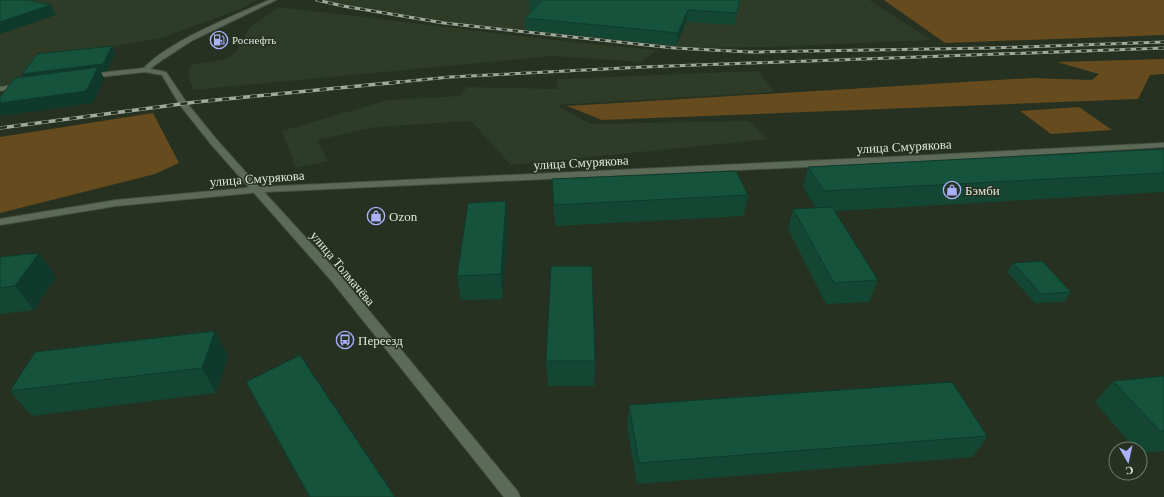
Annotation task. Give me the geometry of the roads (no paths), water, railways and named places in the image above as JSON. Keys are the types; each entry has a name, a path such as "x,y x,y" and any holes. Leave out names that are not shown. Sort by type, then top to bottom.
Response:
{"street":[{"path":"145,70 160,57 192,39 273,0"},
{"name":"улица Толмачёва","path":"83,77 145,70 164,73 183,104 208,135 334,276 513,497"},
{"path":"0,89 30,85"},
{"name":"улица Смурякова","path":"0,222 116,203 257,190 866,162 1164,145"}],"railway":[{"path":"317,0 343,6 444,23 674,48 751,52 991,48 1164,42"},
{"path":"389,83 450,77 643,67 1164,48"},
{"path":"0,128 196,102 399,82"}],"place":[{"name":"Роснефть","path":"219,40"},
{"name":"Бэмби","path":"952,190"},
{"name":"Ozon","path":"376,216"},
{"name":"Переезд","path":"345,340"}]}
